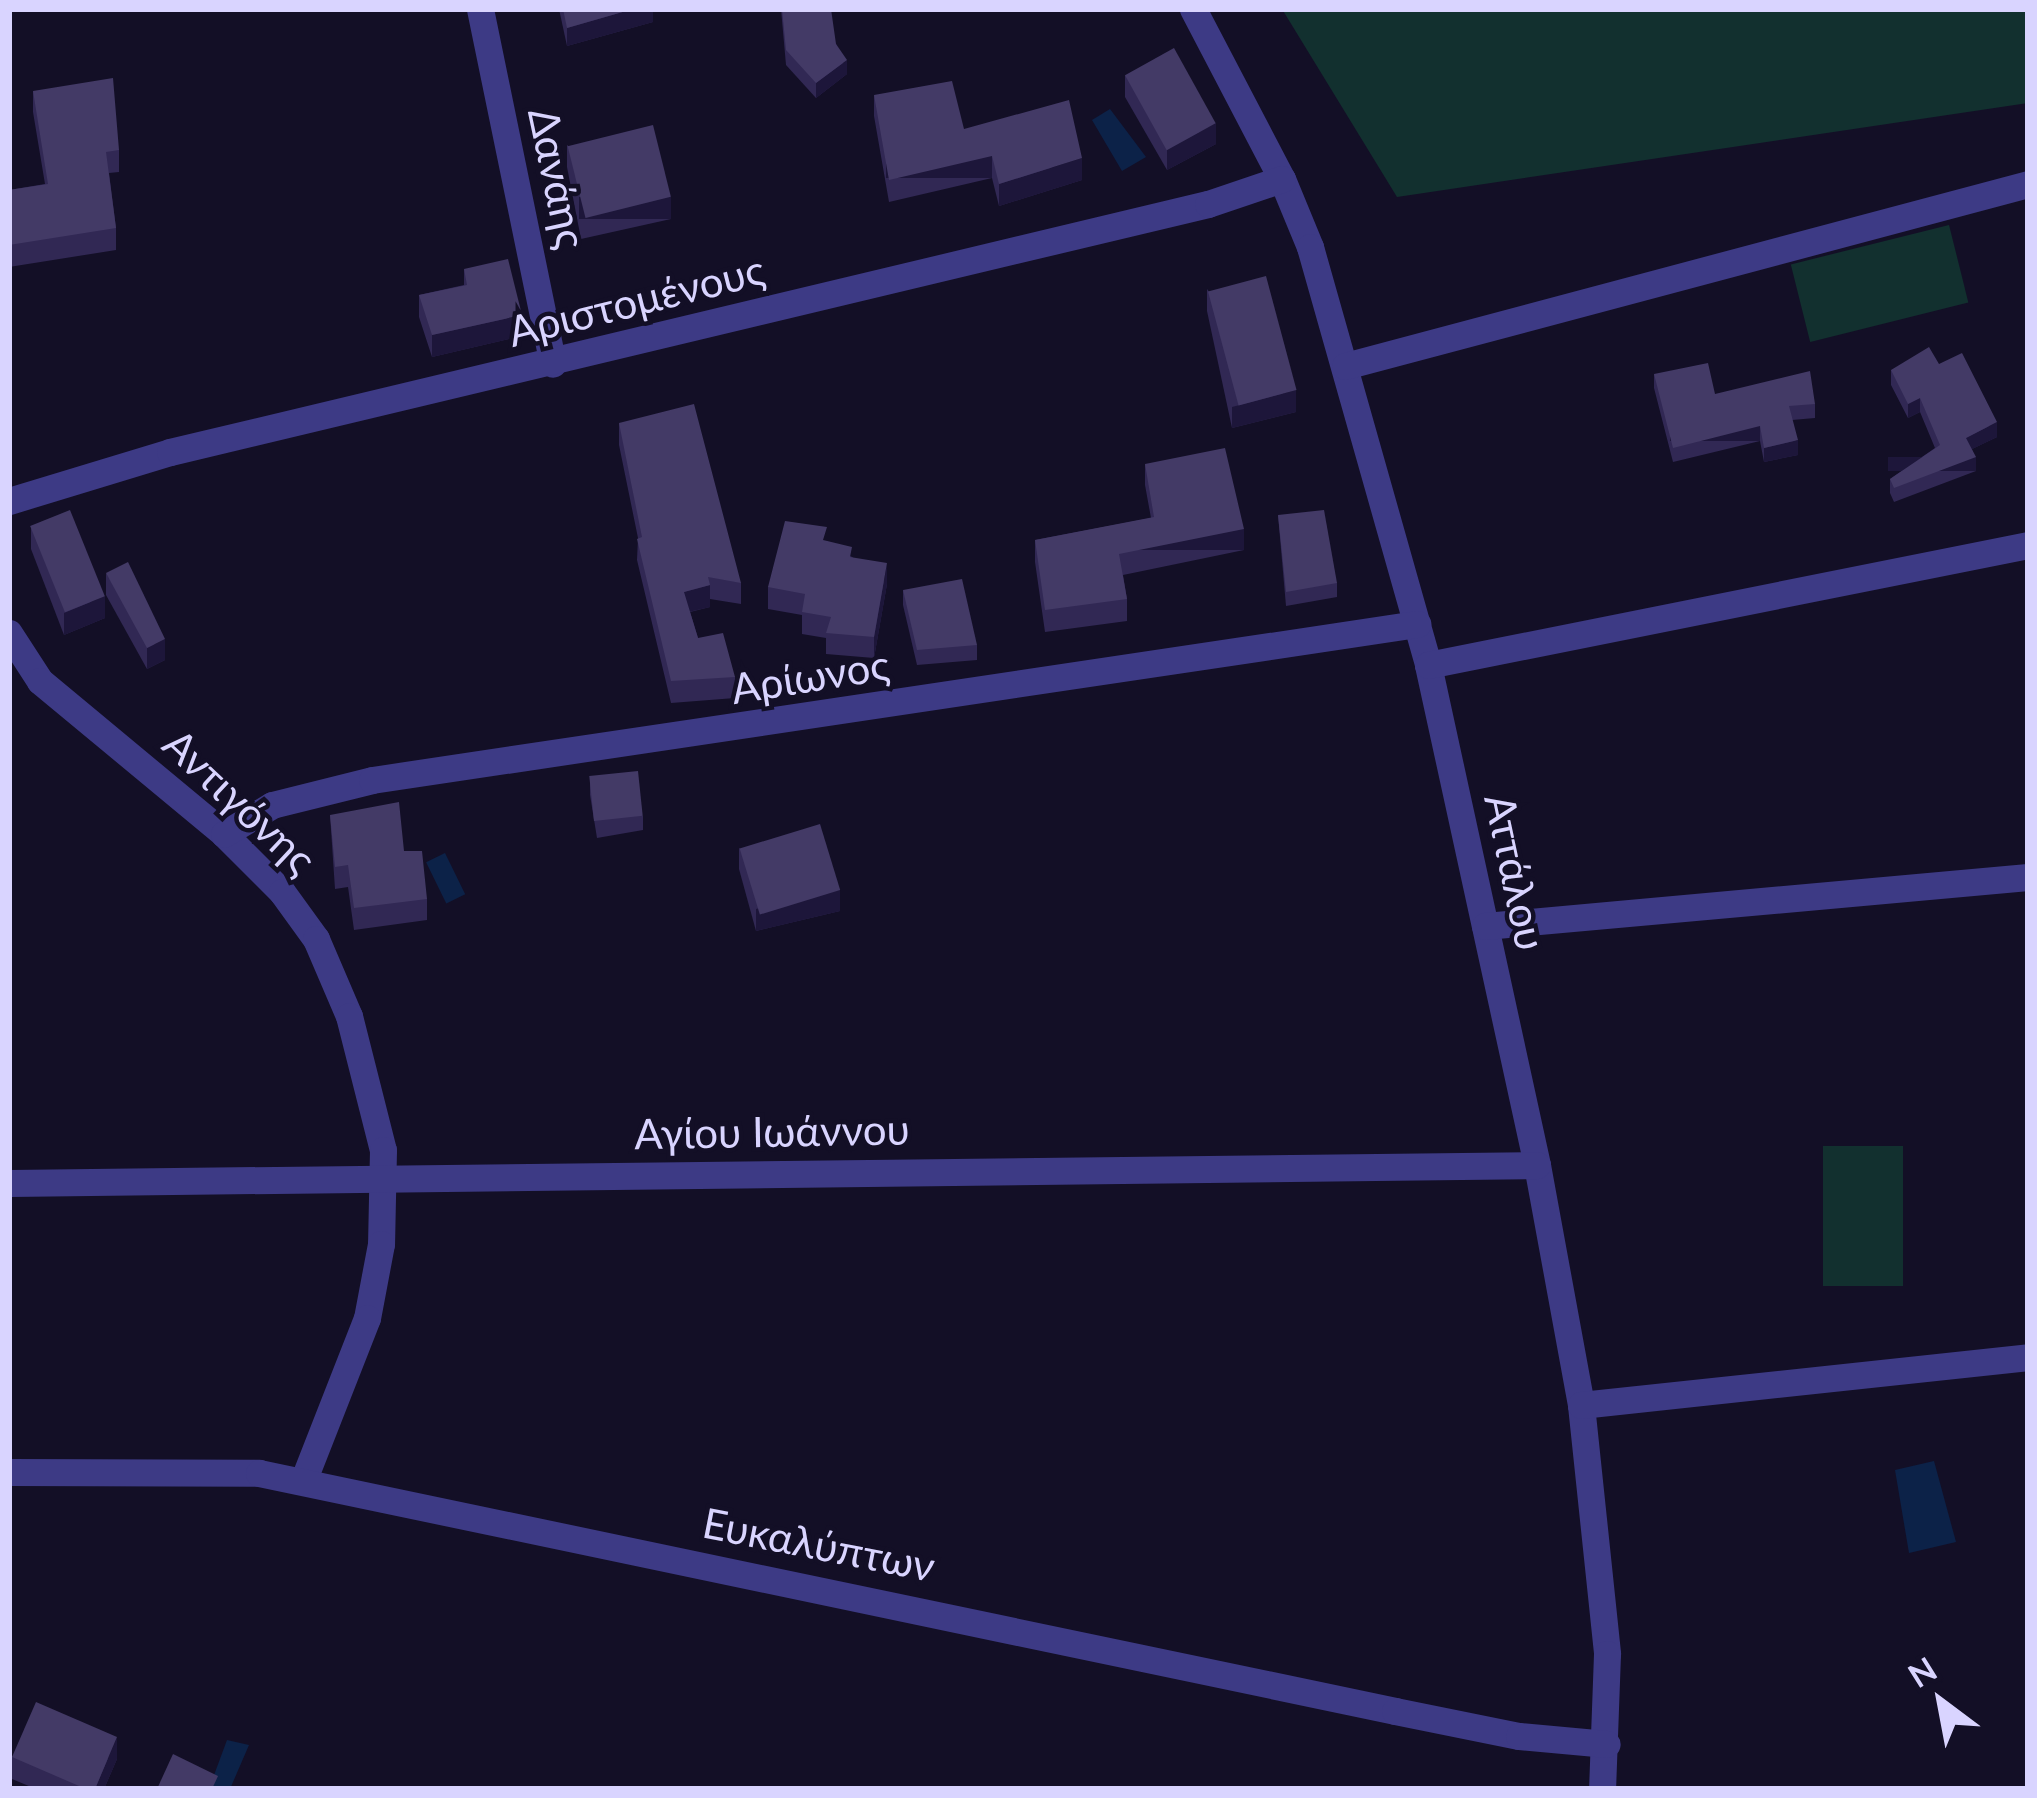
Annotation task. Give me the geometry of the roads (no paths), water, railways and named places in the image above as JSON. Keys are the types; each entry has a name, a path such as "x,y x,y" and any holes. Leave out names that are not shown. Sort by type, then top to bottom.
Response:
{"street":[{"name":"Δανάης","path":"480,9 553,364"},
{"name":"Αττάλου","path":"1193,9 1282,179 1326,294 1428,664 1537,1165 1581,1405 1607,1654 1602,1789"},
{"name":"Αριστομένους","path":"9,501 170,452 1208,204 1282,179"},
{"path":"1345,366 2028,184"},
{"path":"1428,664 2028,545"},
{"name":"Αρίωνος","path":"224,834 272,805 372,780 1417,624"},
{"name":"Αντιγόνης","path":"9,633 40,681 224,834 282,892 326,959 370,1088 385,1178 382,1244 367,1318 303,1481"},
{"path":"1485,926 2028,877"},
{"name":"Αγίου Ιωάννου","path":"9,1183 1537,1165"},
{"path":"1581,1405 2028,1357"},
{"name":"Ευκαλύπτων","path":"9,1472 234,1471 303,1481 1395,1711 1519,1736 1607,1744"}],"water":[{"path":"1110,109 1146,157 1122,171 1092,120"},
{"path":"445,853 465,894 446,904 426,862"},
{"path":"1934,1461 1956,1542 1909,1553 1895,1470"},
{"path":"227,1740 249,1745 230,1789 210,1786"}]}
